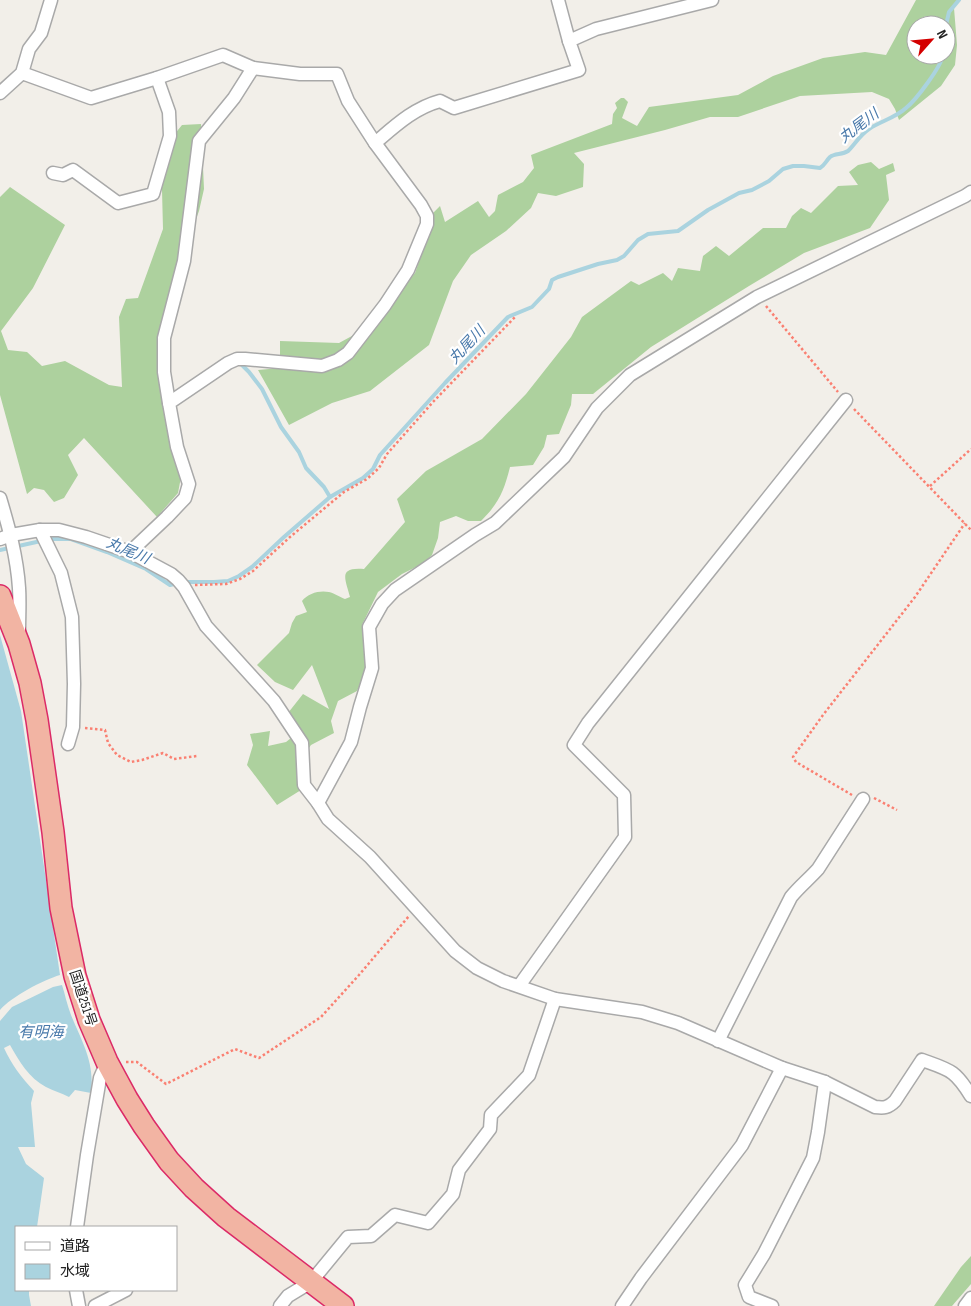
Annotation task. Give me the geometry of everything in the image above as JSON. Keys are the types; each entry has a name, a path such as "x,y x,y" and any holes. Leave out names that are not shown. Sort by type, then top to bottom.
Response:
{"highway":[{"name":"国道251号","path":"0,596 19,644 38,720 61,908 75,976 89,1020 107,1062 144,1126 169,1160 194,1188 226,1217 344,1306"}],"street":[{"path":"0,93 22,72 29,49 41,33 51,0"},
{"path":"375,143 404,118 427,104 440,101 454,108 579,70 558,0"},
{"path":"570,41 596,29 712,0"},
{"path":"22,72 91,98 223,55 253,68 300,74 337,74 348,101 375,143 427,216 427,224 408,270 385,305 348,353 338,360 322,366 238,360 228,363 170,403"},
{"path":"130,552 184,498 189,484 177,447 164,372 164,338 184,261 199,141 234,98 253,68"},
{"path":"53,173 63,175 72,170 118,204 153,194 170,136 169,112 157,78"},
{"path":"318,803 351,742 372,668 369,627 382,604 395,590 475,535 496,523 564,458 596,408 630,375 757,297 971,192"},
{"path":"519,986 625,837 624,796 574,745 588,723 846,400"},
{"path":"0,498 19,588 19,644"},
{"path":"10,542 43,536 59,530 130,552 171,574 181,584 206,626 274,701 302,743 304,785 328,819 370,857 455,950 476,968 503,981 556,999 642,1012 678,1023 782,1068 825,1082 875,1107 884,1108 890,1106 922,1060 949,1070 958,1077 971,1096"},
{"path":"43,536 61,573 72,617 73,727 68,744"},
{"path":"718,1041 791,897 818,869 863,799"},
{"path":"280,1306 288,1296 311,1282 348,1237 371,1236 395,1215 428,1223 453,1194 459,1170 490,1129 491,1115 529,1075 556,999"},
{"path":"77,1226 98,1088 107,1062"},
{"path":"622,1306 640,1278 742,1146 782,1068"},
{"path":"772,1306 749,1297 745,1285 764,1254 813,1158 825,1082"},
{"path":"76,1291 79,1306"},
{"path":"95,1306 114,1302 125,1291"},
{"path":"965,1306 971,1298"}],"path":[{"path":"757,297 846,400 971,530"},
{"path":"181,584 226,584 240,579 253,571 344,492 367,479 379,468 387,454 433,402 516,316"},
{"path":"930,486 971,449"},
{"path":"897,810 876,798 863,799 855,797 796,762 794,757 822,714 915,597 964,523"},
{"path":"73,727 105,730 108,743 117,755 131,762 163,753 174,759 197,756"},
{"path":"107,1062 137,1062 166,1084 235,1049 259,1058 320,1017 359,975 416,907"}],"green space":[{"path":"916,0 959,0 954,8 955,15 908,15"},
{"path":"906,18 906,65 955,65 941,86 899,120 889,99 872,92 800,96 738,117 710,117 574,153 584,164 583,187 556,196 538,193 531,208 506,231 471,255 453,281 429,345 370,391 332,403 289,425 258,370 280,368 280,341 339,343 374,324 415,273 425,245 433,213 440,206 445,222 478,201 489,217 495,211 498,195 523,182 534,168 531,155 612,124 613,114 617,108 615,103 621,98 628,102 622,118 637,126 649,107 738,95 773,76 823,58 865,52 886,55"},
{"path":"201,124 204,189 199,211 181,260 158,338 181,477 178,493 157,517 84,438 68,455 78,475 64,498 54,502 44,490 34,488 27,494 0,395 0,197 10,187 65,225 33,288 1,331 8,350 27,352 42,366 65,361 109,385 122,387 119,317 126,299 138,298 163,229 161,151 182,125"},
{"path":"871,162 879,169 893,163 895,171 886,175 889,200 870,228 804,253 651,347 593,394 572,394 571,405 559,434 547,435 544,447 533,465 510,467 500,496 481,521 468,521 456,516 440,522 438,538 432,555 424,563 402,574 378,592 362,625 367,670 357,691 338,701 331,721 334,733 311,745 298,764 301,790 277,805 247,765 253,745 250,734 270,731 268,746 286,742 301,730 288,713 303,694 329,709 312,665 293,690 275,682 257,665 289,633 296,616 307,612 302,601 311,594 322,591 345,599 350,597 345,579 347,572 364,569 405,522 397,499 426,471 482,439 526,394 571,337 582,317 631,281 639,285 663,273 672,281 678,268 700,271 703,256 716,246 729,256 763,228 786,228 792,216 801,208 811,213 838,186 858,185 849,172 858,165"},
{"path":"971,1256 971,1284 952,1306 934,1306 961,1267"}],"water":[{"name":"有明海","path":"0,635 21,711 60,975 28,990 0,1010"},
{"name":"有明海","path":"62,985 83,1043 91,1072 91,1093 75,1090 69,1097 46,1087 30,1074 10,1045 4,1048 17,1071 34,1091 31,1103 35,1147 18,1147 26,1164 44,1178 37,1226 15,1226 15,1291 29,1291 31,1306 0,1306 0,1021 12,1007 53,987"}],"waterway":[{"name":"丸尾川","path":"948,15 959,0"},
{"name":"丸尾川","path":"184,582 228,581 239,576 252,567 330,497 363,478 373,469 380,455 445,383 508,317 532,307 549,289 552,280 598,264 617,260 624,256 638,240 648,234 678,231 708,210 739,193 752,190 769,181 783,169 793,166 820,168 830,157 848,151 869,129 906,108 916,98 939,65"},
{"path":"242,365 262,389 281,427 299,452 306,468 324,487 330,497"},
{"name":"丸尾川","path":"48,539 71,539 146,569 170,585 178,583"},
{"name":"丸尾川","path":"0,550 41,541"}]}
